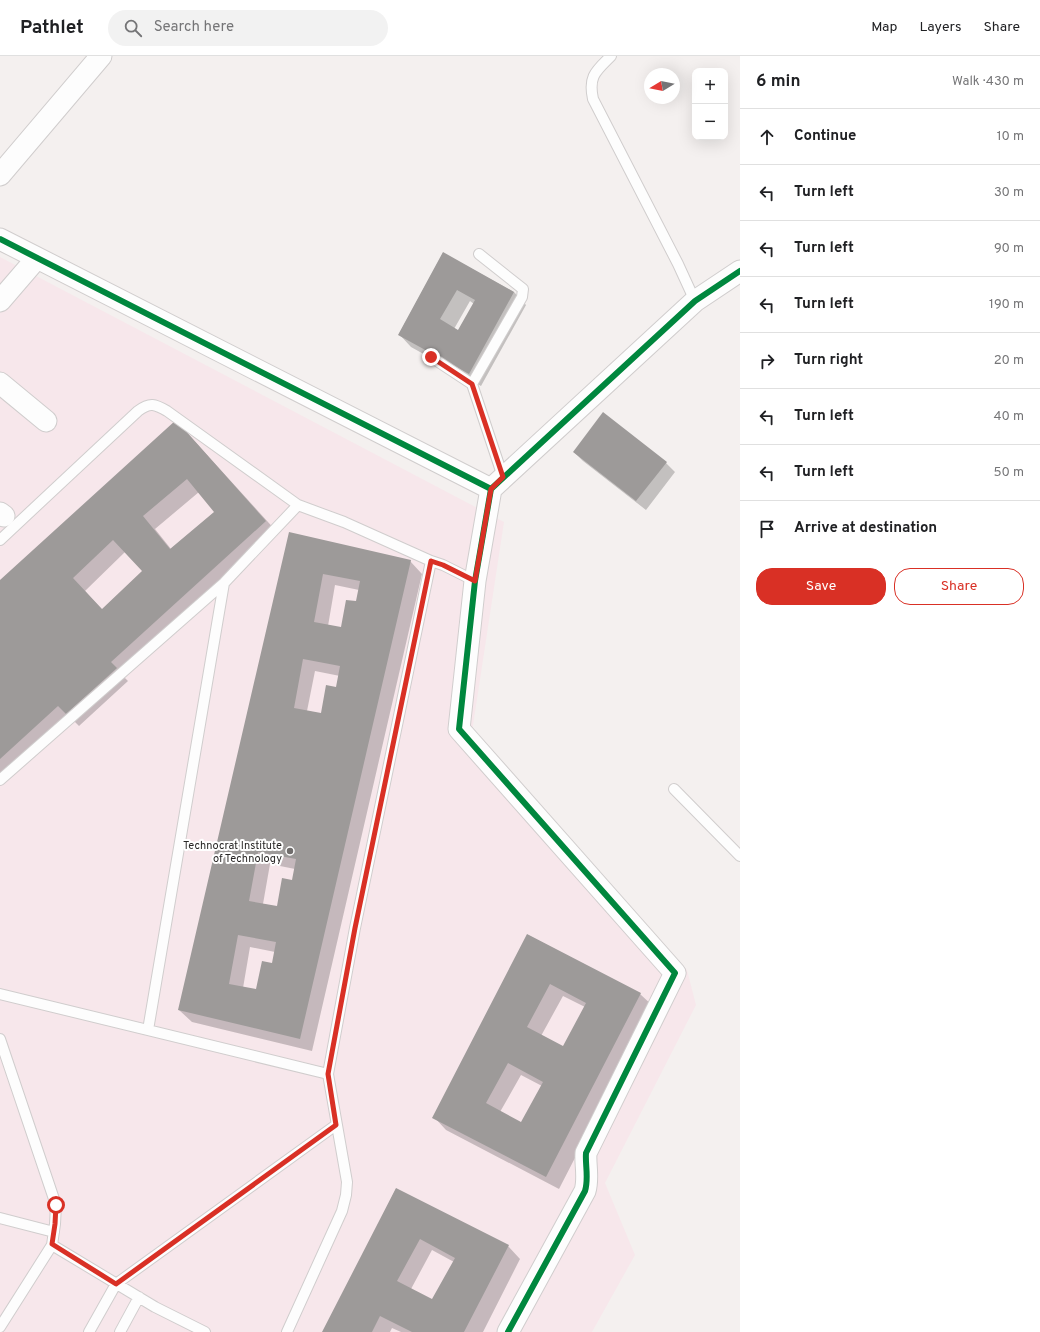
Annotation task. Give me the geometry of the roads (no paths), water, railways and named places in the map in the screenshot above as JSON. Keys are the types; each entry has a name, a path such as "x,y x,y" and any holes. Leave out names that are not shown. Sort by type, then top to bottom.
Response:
{"street":[{"path":"0,175 101,56"},
{"path":"0,239 497,483"},
{"path":"0,301 37,258"},
{"path":"508,1332 585,1191 587,1184 585,1162 586,1153 675,973 459,729 475,581 497,483 695,301 740,271"},
{"path":"0,383 46,421"}],"lane":[{"path":"611,56 593,75 591,83 593,99 678,264 695,301"},
{"path":"472,384 523,293 523,289 520,286 479,254"},
{"path":"431,357 472,384 497,483"},
{"path":"0,540 138,411 144,406 152,405 158,406 167,411 298,504 344,522 443,565 475,581"},
{"path":"0,780 224,584 298,504"},
{"path":"288,1332 342,1211 346,1195 347,1182 328,1074 355,928 431,561"},
{"path":"148,1030 224,584"},
{"path":"674,789 740,856"},
{"path":"0,994 328,1074"},
{"path":"0,1038 56,1205 52,1244 0,1327"},
{"path":"89,1332 116,1284 336,1125"},
{"path":"0,1218 54,1232"},
{"path":"52,1244 139,1298 205,1332"},
{"path":"120,1332 139,1298"}],"place":[{"name":"Technocrat Institute of Technology","path":"290,851"}]}
